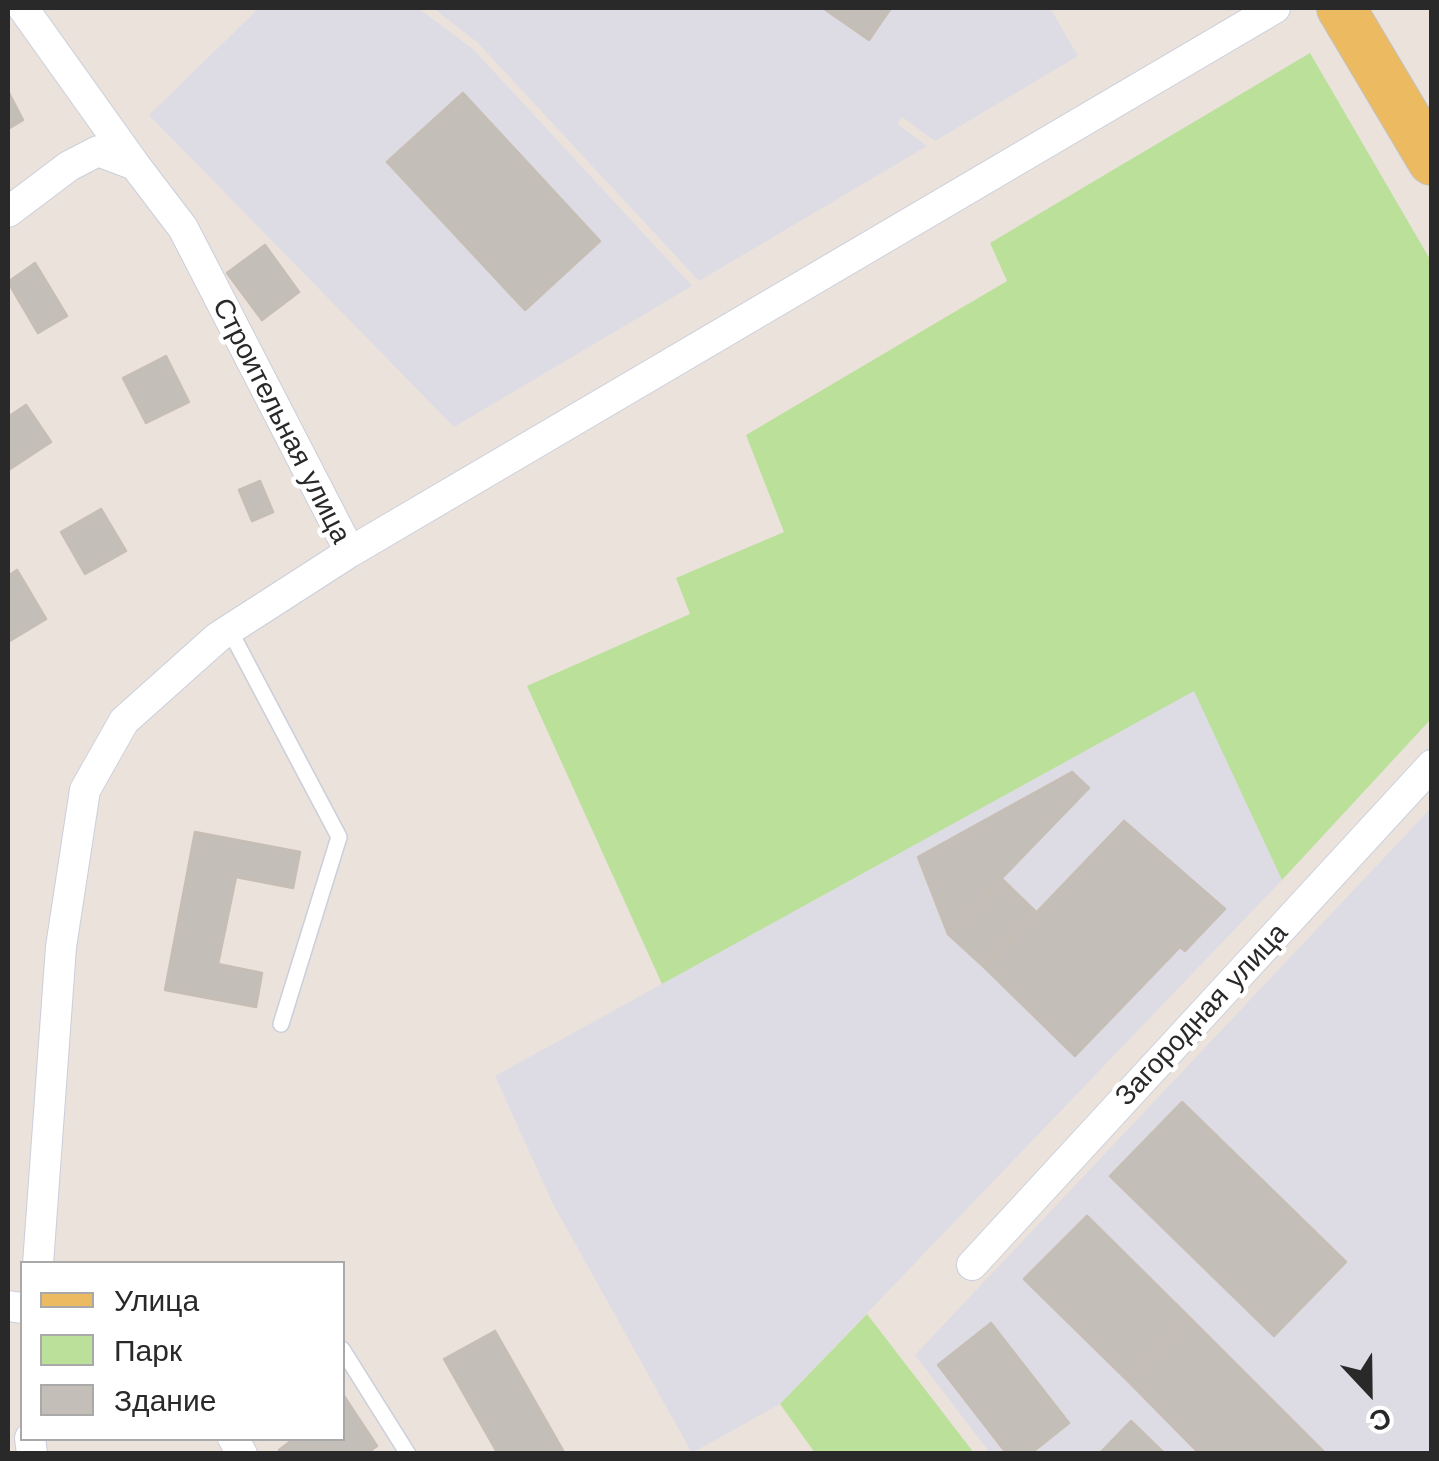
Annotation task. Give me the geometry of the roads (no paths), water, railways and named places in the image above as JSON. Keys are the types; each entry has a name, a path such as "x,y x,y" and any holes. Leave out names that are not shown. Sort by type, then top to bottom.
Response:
{"main road":[{"path":"1341,8 1432,161"}],"street":[{"name":"Строительная улица","path":"24,8 183,228 350,552 230,629 124,721 85,790 62,947 38,1261"},
{"path":"350,552 1274,8"},
{"path":"8,212 98,151 134,165"},
{"name":"Загородная улица","path":"972,1265 1432,765"}],"lane":[{"path":"230,629 338,837 281,1024"},
{"path":"345,1353 408,1454"}]}
